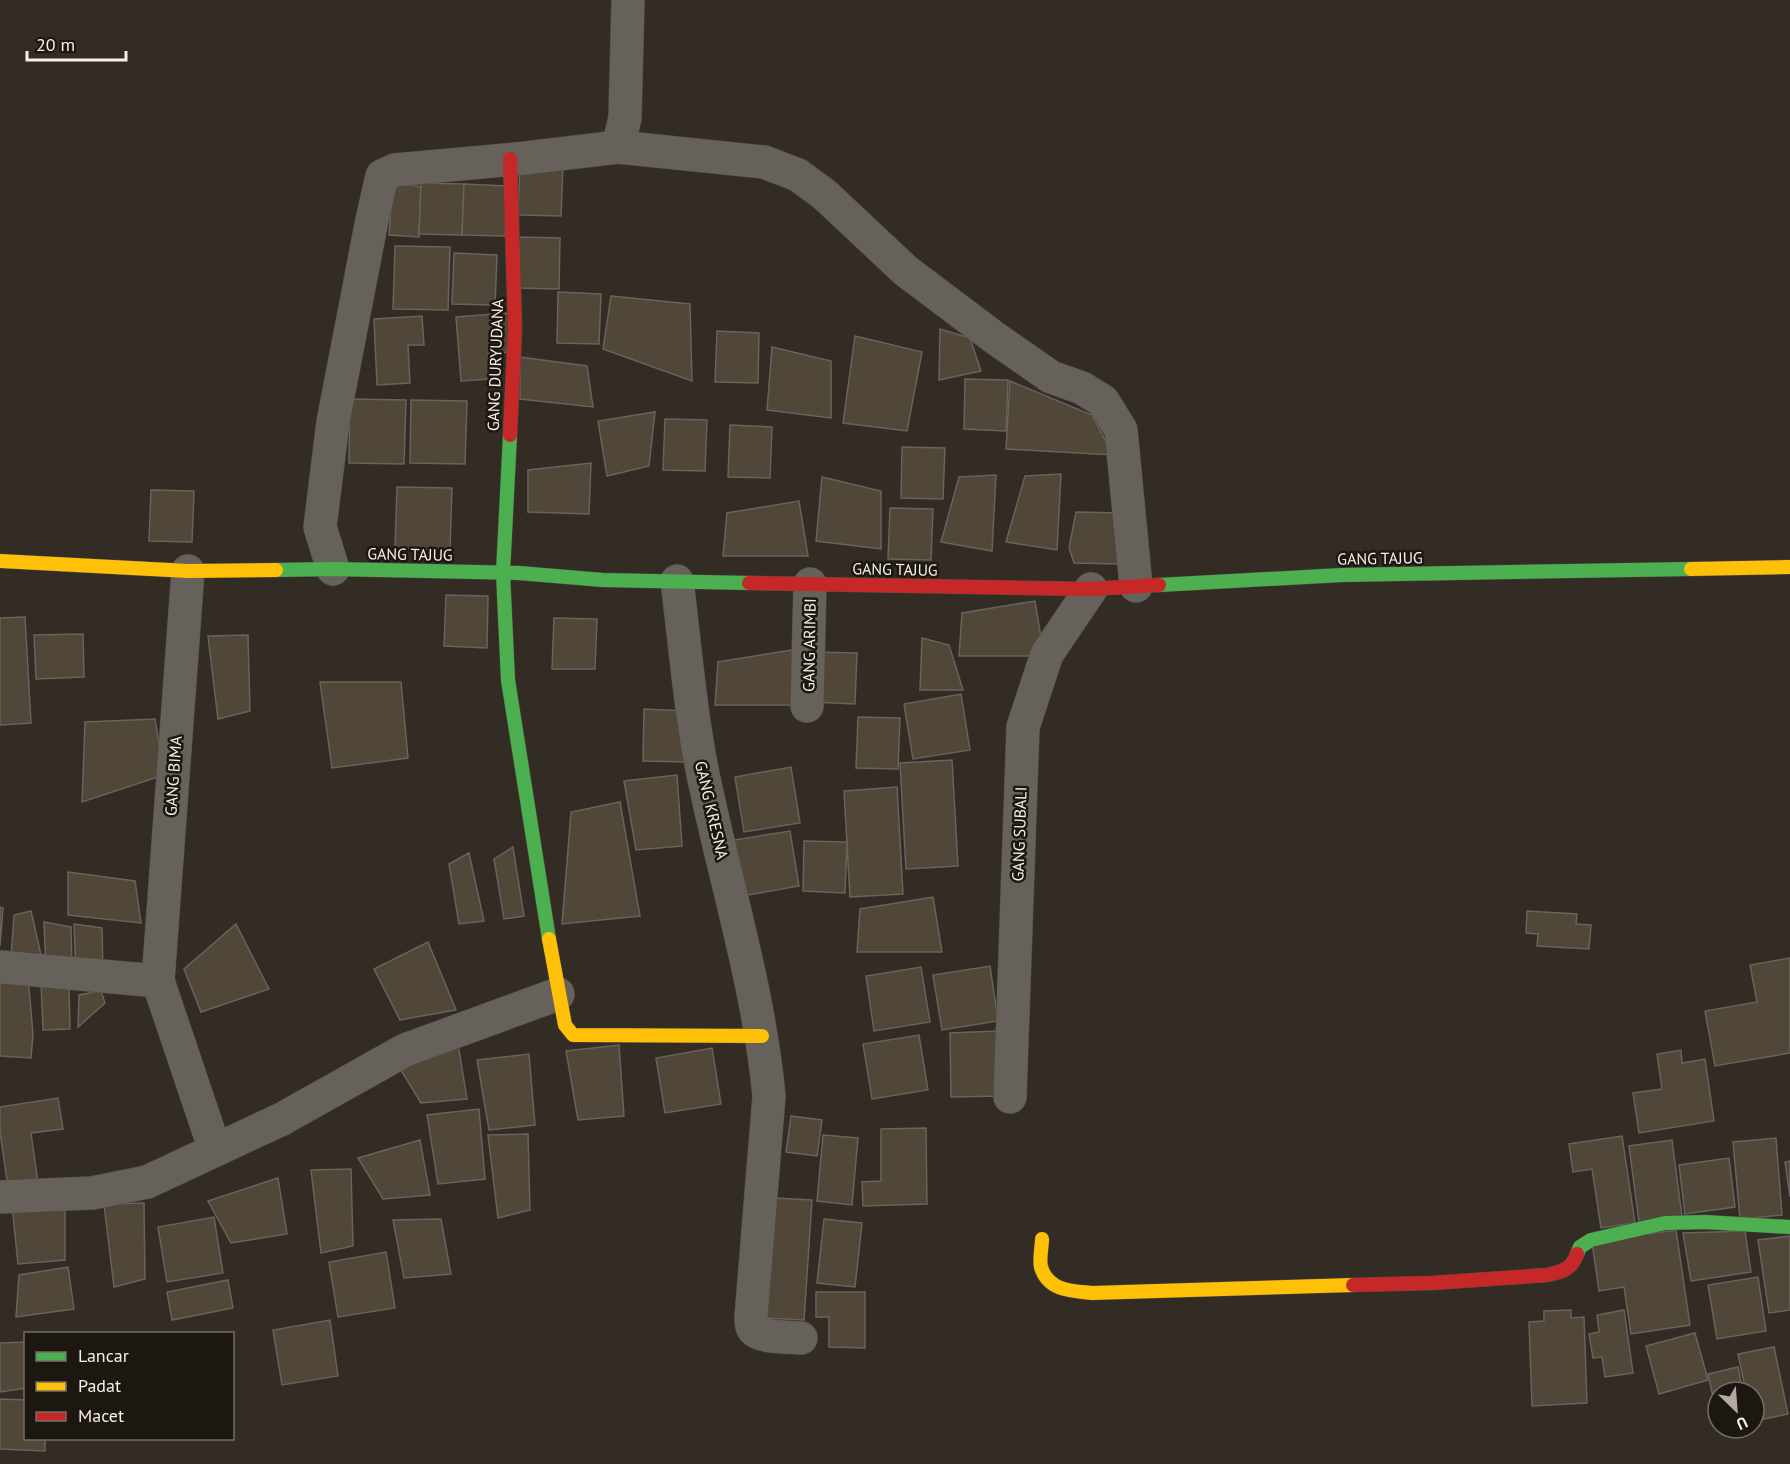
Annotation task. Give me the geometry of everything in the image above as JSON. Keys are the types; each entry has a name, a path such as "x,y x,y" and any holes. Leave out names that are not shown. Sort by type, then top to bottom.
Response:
{"street":[{"path":"618,147 625,118 628,0"},
{"path":"333,569 320,527 333,422 382,176 395,170 618,147 764,162 798,175 825,195 906,271 995,338 1051,377 1082,388 1103,401 1121,430 1136,586"},
{"name":"GANG DURYUDANA","path":"510,159 515,329 503,573 508,680 558,994 565,1025 573,1035 581,1036 762,1036"},
{"name":"GANG TAJUG","path":"0,561 188,571 333,569 503,573 603,580 1091,589 1342,575 1790,567"},
{"name":"GANG BIMA","path":"159,981 188,571"},
{"name":"GANG KRESNA","path":"677,581 699,752 762,1036 769,1096 762,1156 752,1327 757,1333 801,1338"},
{"name":"GANG ARIMBI","path":"807,706 810,584"},
{"name":"GANG SUBALI","path":"1010,1097 1023,727 1047,654 1091,589"},
{"path":"0,967 159,981 215,1150"},
{"path":"0,1197 92,1193 147,1182 282,1119 405,1050 558,994"},
{"path":"1042,1239 1041,1267 1051,1284 1068,1291 1104,1293 1431,1283 1547,1275 1565,1271 1574,1263 1580,1247 1591,1240 1665,1223 1705,1222 1790,1227"}],"building":[{"path":"520,165 563,166 561,216 518,215"},
{"path":"393,181 421,187 419,237 389,235"},
{"path":"421,183 464,184 462,235 419,234"},
{"path":"464,184 507,186 505,236 462,235"},
{"path":"518,237 560,238 559,289 516,288"},
{"path":"395,246 450,247 448,310 393,309"},
{"path":"454,253 497,255 495,305 452,304"},
{"path":"558,292 601,294 599,344 557,343"},
{"path":"611,296 690,304 692,381 603,349"},
{"path":"508,313 510,352 488,354 490,379 461,381 456,317"},
{"path":"422,316 424,345 408,345 410,383 377,385 374,319"},
{"path":"940,329 970,338 981,371 939,380"},
{"path":"717,331 759,333 758,383 715,382"},
{"path":"855,336 922,352 907,431 843,423"},
{"path":"772,347 831,361 831,418 767,410"},
{"path":"520,357 587,366 593,407 520,399"},
{"path":"965,379 1008,380 1006,431 964,429"},
{"path":"1010,381 1092,415 1113,455 1006,449"},
{"path":"350,399 406,400 404,464 349,463"},
{"path":"411,400 467,401 465,464 410,463"},
{"path":"655,412 649,466 607,476 598,421"},
{"path":"665,419 707,420 705,471 663,470"},
{"path":"730,425 772,427 770,478 728,477"},
{"path":"902,447 945,448 943,499 901,498"},
{"path":"591,463 589,514 528,512 528,470"},
{"path":"1061,474 1057,550 1006,542 1025,476"},
{"path":"996,475 992,551 941,542 959,477"},
{"path":"822,477 881,491 881,549 816,541"},
{"path":"397,487 452,488 450,550 395,549"},
{"path":"151,490 194,491 192,542 149,541"},
{"path":"799,501 808,556 723,556 727,513"},
{"path":"890,508 933,509 931,560 888,559"},
{"path":"1076,512 1119,513 1117,564 1074,563 1069,548"},
{"path":"446,595 488,596 487,648 444,646"},
{"path":"1035,601 1044,656 959,656 962,613"},
{"path":"25,617 31,723 0,725 0,618"},
{"path":"554,618 597,619 595,669 552,669"},
{"path":"83,634 84,677 36,679 34,635"},
{"path":"248,635 250,711 218,719 208,636"},
{"path":"922,638 949,645 963,690 920,690"},
{"path":"791,650 800,705 715,705 718,662"},
{"path":"814,652 857,653 855,704 812,702"},
{"path":"320,682 401,682 408,758 332,768"},
{"path":"961,694 970,750 913,759 904,704"},
{"path":"644,709 687,711 685,762 643,761"},
{"path":"858,717 900,718 898,769 856,768"},
{"path":"155,719 164,775 82,802 85,722"},
{"path":"952,760 958,866 906,869 900,763"},
{"path":"791,767 800,823 744,832 735,777"},
{"path":"677,775 682,846 636,850 624,781"},
{"path":"897,787 903,894 850,897 844,791"},
{"path":"620,802 640,916 562,924 571,812"},
{"path":"790,831 799,886 743,896 734,840"},
{"path":"804,841 847,842 845,893 803,891"},
{"path":"513,847 524,916 504,919 494,859"},
{"path":"469,853 484,921 459,924 449,864"},
{"path":"68,872 135,881 141,923 68,915"},
{"path":"933,897 942,952 857,952 860,909"},
{"path":"0,907 3,908 0,946"},
{"path":"31,911 42,959 11,957 14,915"},
{"path":"1527,911 1577,914 1576,924 1591,925 1589,949 1537,946 1538,934 1526,933"},
{"path":"44,922 71,927 72,969 46,970"},
{"path":"74,924 102,928 103,972 76,973"},
{"path":"236,924 269,989 201,1012 184,969"},
{"path":"428,942 456,1010 400,1020 374,969"},
{"path":"1790,958 1790,1053 1715,1066 1705,1011 1757,1002 1750,965"},
{"path":"990,966 998,1021 942,1030 933,975"},
{"path":"921,967 930,1022 874,1031 866,976"},
{"path":"0,977 32,980 29,988 33,1034 31,1058 0,1056"},
{"path":"41,982 69,986 70,1029 43,1030"},
{"path":"101,991 105,1003 78,1027 79,995"},
{"path":"999,1031 1001,1096 951,1097 950,1033"},
{"path":"919,1035 928,1090 872,1099 863,1044"},
{"path":"458,1044 467,1099 421,1103 396,1062"},
{"path":"619,1045 624,1116 578,1120 566,1051"},
{"path":"712,1048 721,1104 665,1113 656,1058"},
{"path":"1681,1050 1682,1063 1705,1059 1714,1121 1639,1133 1633,1093 1662,1089 1657,1054"},
{"path":"529,1054 535,1125 489,1130 477,1060"},
{"path":"58,1098 63,1129 31,1133 38,1183 8,1187 0,1132 0,1107"},
{"path":"479,1109 485,1179 438,1184 427,1115"},
{"path":"791,1116 822,1120 817,1156 786,1152"},
{"path":"926,1128 927,1204 863,1206 862,1182 881,1181 881,1129"},
{"path":"528,1134 530,1210 498,1218 488,1135"},
{"path":"823,1135 858,1138 852,1205 817,1201"},
{"path":"1622,1136 1635,1223 1601,1228 1592,1169 1573,1172 1569,1144"},
{"path":"1776,1138 1782,1215 1740,1219 1733,1142"},
{"path":"420,1140 430,1195 383,1199 358,1158"},
{"path":"1672,1140 1682,1216 1639,1222 1629,1146"},
{"path":"1729,1158 1735,1207 1685,1214 1679,1165"},
{"path":"1790,1161 1790,1197 1785,1162"},
{"path":"351,1169 353,1246 321,1253 311,1170"},
{"path":"278,1178 287,1234 231,1243 208,1201"},
{"path":"774,1198 812,1200 804,1320 765,1318"},
{"path":"144,1203 145,1279 114,1287 104,1204"},
{"path":"12,1205 65,1205 65,1260 18,1264"},
{"path":"214,1217 223,1273 167,1282 158,1227"},
{"path":"441,1219 451,1274 404,1278 393,1220"},
{"path":"824,1219 862,1223 855,1287 817,1283"},
{"path":"1676,1230 1690,1325 1631,1334 1624,1287 1599,1291 1592,1242"},
{"path":"1745,1231 1751,1272 1691,1281 1683,1233"},
{"path":"1790,1236 1790,1310 1769,1313 1758,1240"},
{"path":"386,1252 395,1308 338,1317 329,1262"},
{"path":"68,1267 74,1309 16,1317 19,1275"},
{"path":"1758,1277 1766,1331 1717,1339 1708,1285"},
{"path":"228,1280 233,1308 172,1320 167,1292"},
{"path":"816,1292 865,1292 865,1348 829,1347 829,1317 816,1317"},
{"path":"1571,1310 1571,1318 1584,1317 1587,1403 1532,1406 1529,1322 1544,1321 1544,1311"},
{"path":"1624,1310 1633,1373 1605,1377 1602,1357 1593,1358 1589,1334 1599,1332 1597,1315"},
{"path":"330,1320 338,1376 282,1385 273,1330"},
{"path":"1695,1333 1708,1380 1659,1394 1646,1346"},
{"path":"24,1342 24,1388 0,1392 0,1343"},
{"path":"1774,1347 1788,1414 1766,1419 1766,1380 1743,1380 1738,1354"},
{"path":"1738,1367 1741,1380 1709,1380 1708,1374"},
{"path":"0,1399 24,1400 24,1440 45,1440 45,1451 0,1449"}],"traffic: fast":[{"path":"510,435 503,573 508,680 549,939"},
{"path":"1159,585 1342,575 1691,569"},
{"path":"276,570 519,573 603,580 749,583"},
{"path":"1577,1254 1580,1247 1591,1240 1665,1223 1705,1222 1790,1227"}],"traffic: slow":[{"path":"0,561 188,571 276,570"},
{"path":"1691,569 1790,567"},
{"path":"549,939 565,1025 573,1035 762,1036"},
{"path":"1042,1239 1040,1264 1044,1275 1055,1285 1077,1291 1092,1293 1353,1285"}],"traffic: jam":[{"path":"510,159 515,329 510,435"},
{"path":"749,583 1091,589 1159,585"},
{"path":"1353,1285 1432,1283 1547,1275 1566,1269 1577,1254"}]}
